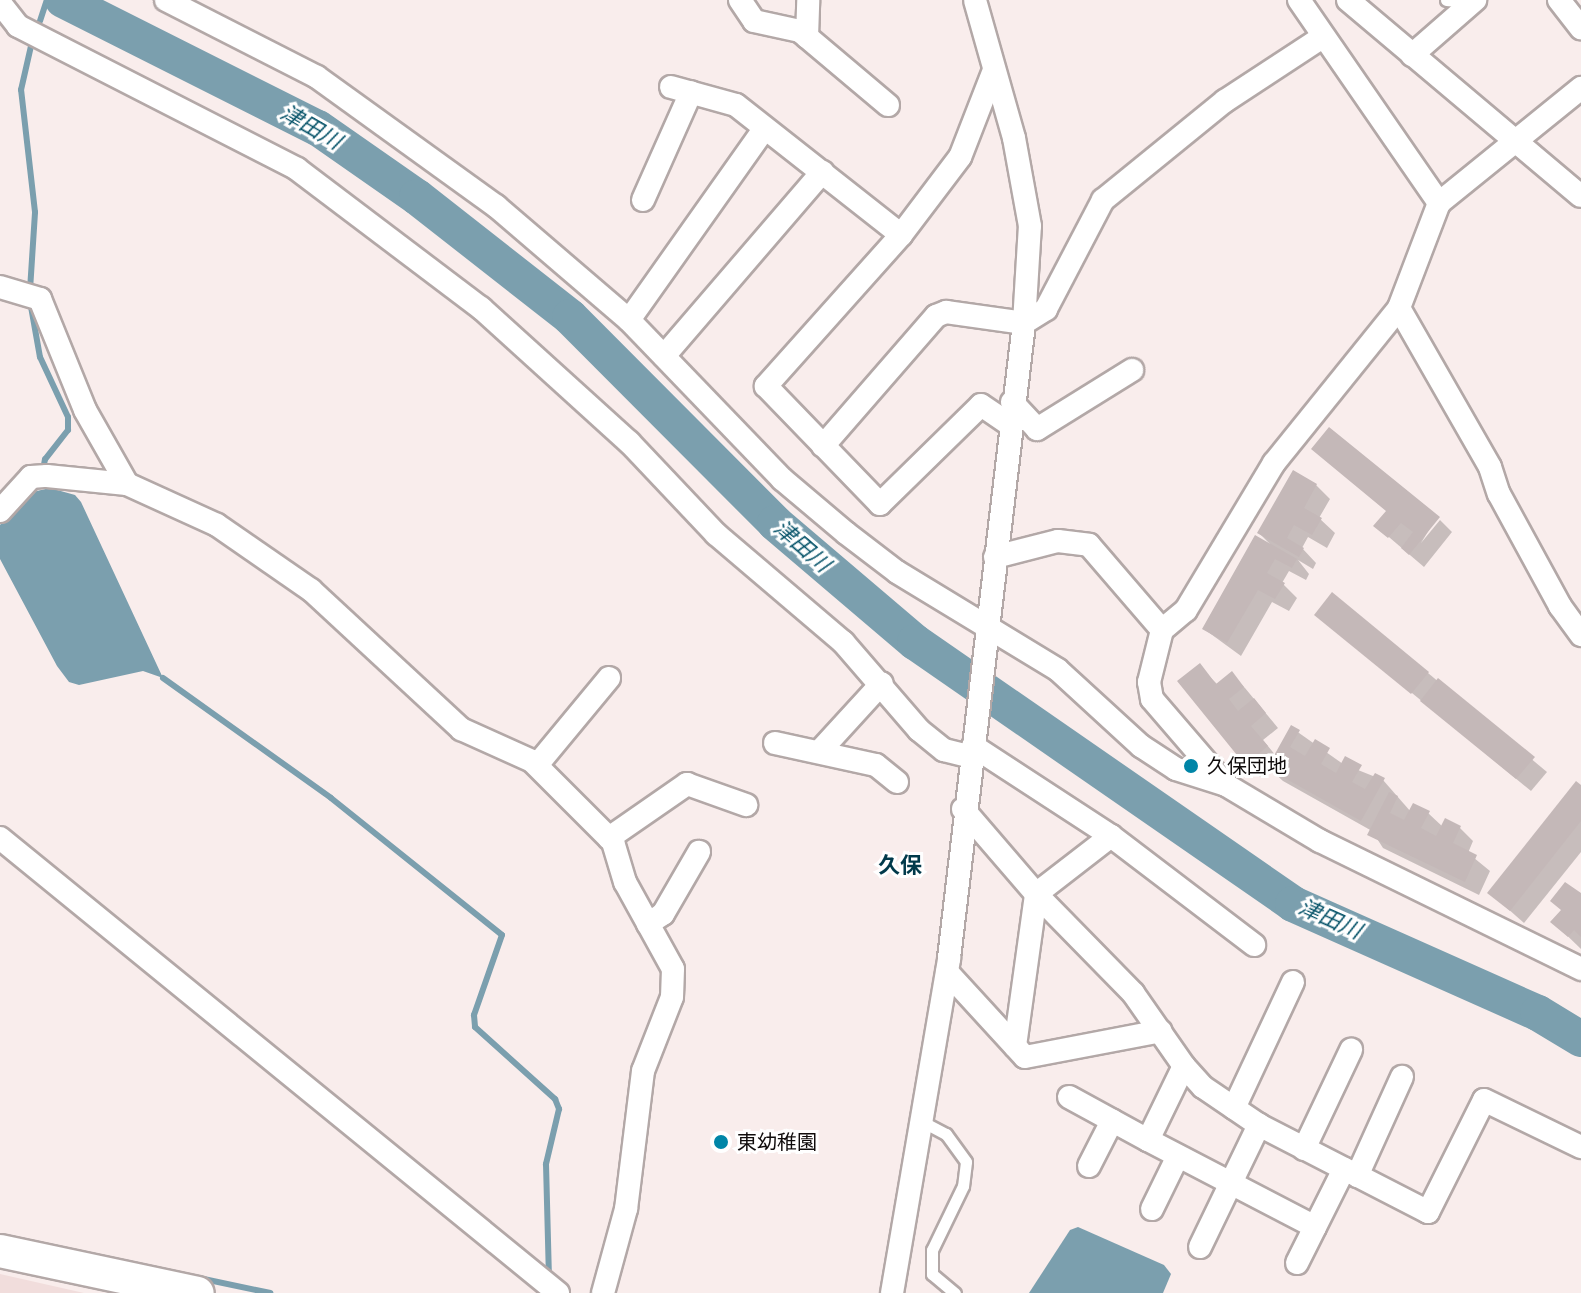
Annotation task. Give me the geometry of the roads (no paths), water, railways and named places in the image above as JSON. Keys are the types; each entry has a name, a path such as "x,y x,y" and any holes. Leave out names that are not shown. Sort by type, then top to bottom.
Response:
{"street":[{"path":"166,0 317,77 496,206 629,320 782,479 846,533 987,628 1058,670 1099,712 1176,769 1226,785 1348,855 1581,969"},
{"path":"740,0 754,21 807,37 888,105"},
{"path":"807,37 808,0"},
{"path":"892,1293 947,972 963,809 1024,323 1030,226 1014,138 975,0"},
{"path":"1299,0 1321,38 1439,203"},
{"path":"1348,0 1511,142 1581,196"},
{"path":"1559,0 1581,28"},
{"path":"1412,55 1473,1"},
{"path":"0,3 18,26 297,169 470,299 557,373 716,534 843,642 882,683 919,730 944,750 972,752 1111,836 1254,945"},
{"path":"823,446 936,316 946,312 1024,323 1046,309 1103,200 1225,101 1321,38"},
{"path":"994,70 960,157 901,235 766,386 880,504 981,405 1011,413 1037,429 1132,370"},
{"path":"1226,785 1152,699 1149,682 1162,630 1186,610 1274,463 1399,308 1439,203 1581,88"},
{"path":"643,200 681,90 736,105 901,235"},
{"path":"629,320 765,128"},
{"path":"664,356 822,172"},
{"path":"0,287 40,299 85,410 127,484"},
{"path":"1399,308 1490,467 1499,494 1560,606 1581,635"},
{"path":"0,511 39,476 127,484 217,525 311,590 461,729 537,765 609,838 625,882 673,969 672,997 643,1071 626,1209 603,1293"},
{"path":"995,557 1058,541 1089,545 1162,630"},
{"path":"537,765 609,678"},
{"path":"819,752 882,683"},
{"path":"775,743 876,765 897,782"},
{"path":"609,838 687,784 746,805"},
{"path":"963,809 1036,894 1133,993 1184,1066 1259,1125 1428,1212 1484,1100 1581,1147"},
{"path":"1015,1046 1036,894 1111,836"},
{"path":"0,838 558,1293"},
{"path":"648,924 663,914 699,852"},
{"path":"947,972 1025,1057 1161,1031"},
{"path":"1234,1108 1293,982"},
{"path":"1304,1149 1351,1050"},
{"path":"1148,1140 1184,1066"},
{"path":"1297,1263 1402,1077"},
{"path":"1069,1097 1315,1227"},
{"path":"1089,1166 1112,1121"},
{"path":"1200,1247 1259,1125"},
{"path":"1152,1209 1178,1156"},
{"path":"0,1251 141,1287 198,1293"}],"lane":[{"path":"1446,0 1473,1"},
{"path":"923,1122 946,1134 966,1162 963,1186 932,1250 932,1274 955,1293"}],"water":[{"path":"50,488 75,495 81,502 163,678 143,671 79,685 69,682 57,666 0,559 0,525 28,493"},
{"path":"1078,1227 1164,1265 1171,1274 1163,1293 1029,1293 1070,1230"}],"waterway":[{"path":"40,21 47,0"},
{"name":"津田川","path":"63,0 318,128 417,197 570,317 775,523 915,642 1293,904 1538,1013 1581,1039"},
{"path":"30,290 35,212 21,90 31,46"},
{"path":"30,301 40,357 68,417 68,430 45,459 43,470"},
{"path":"163,678 331,798 502,935 474,1015 475,1027 555,1099 559,1109 546,1164 549,1276"},
{"path":"199,1278 270,1293"}],"place":[{"name":"久保団地","path":"1191,766"},
{"name":"東幼稚園","path":"721,1142"}],"district":[{"name":"久保","path":"900,866"}]}
